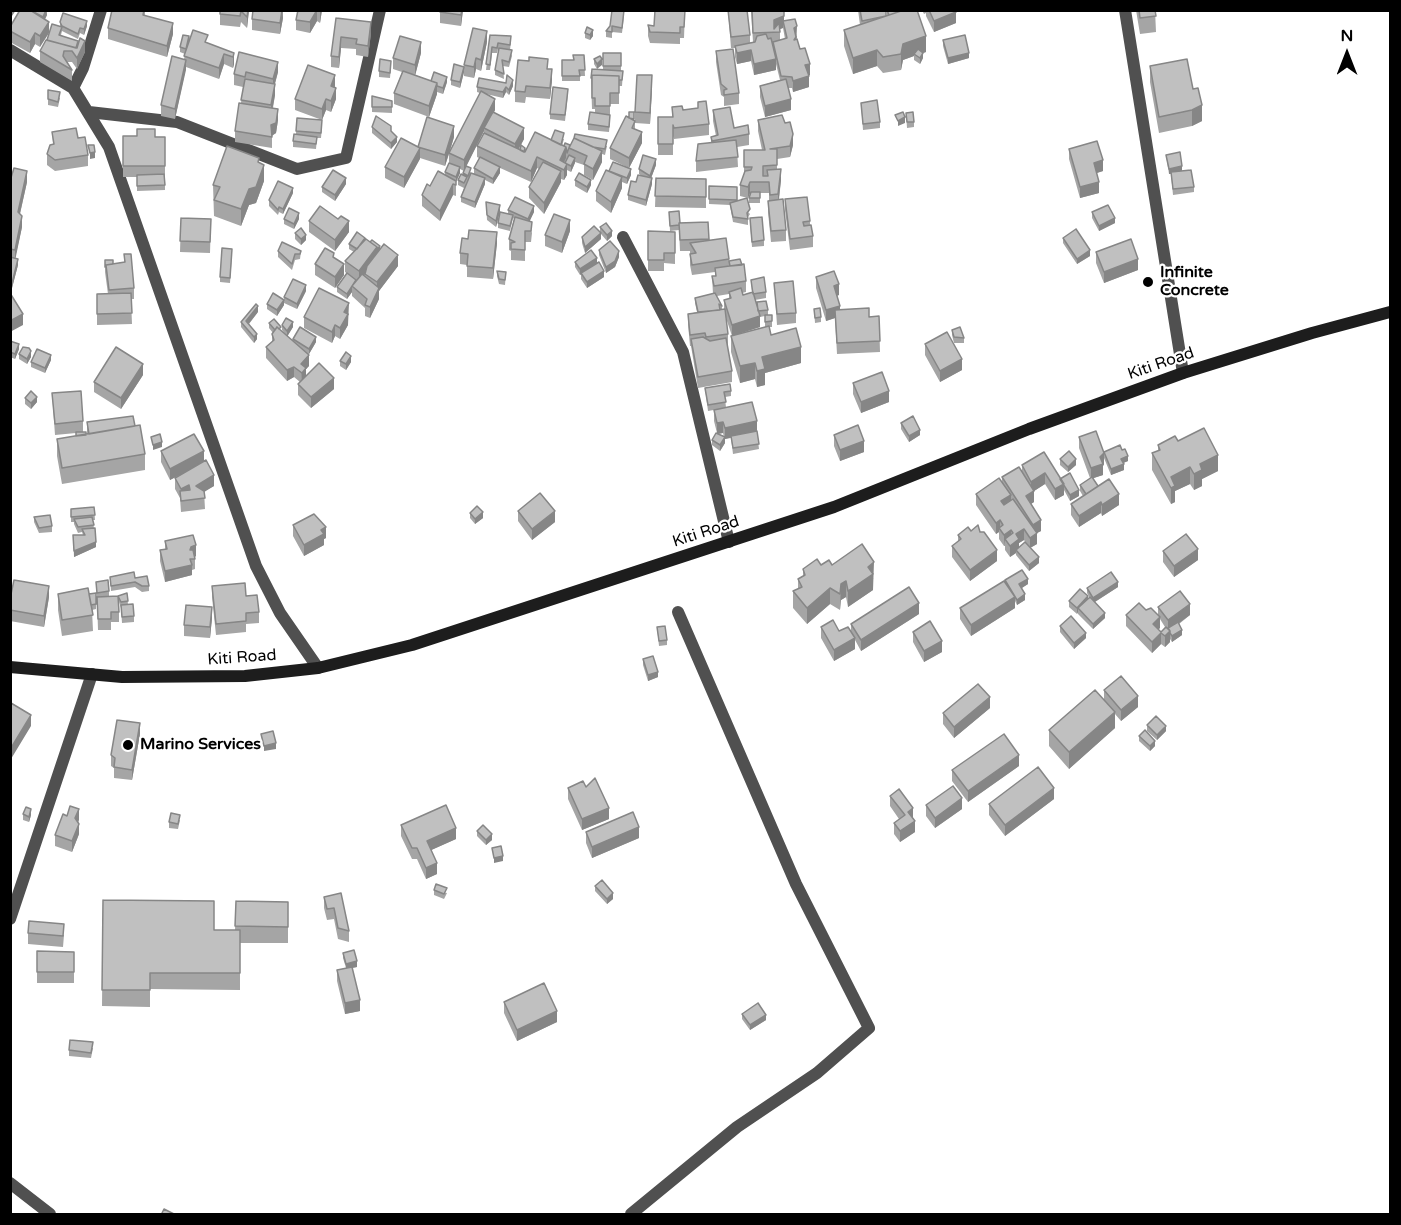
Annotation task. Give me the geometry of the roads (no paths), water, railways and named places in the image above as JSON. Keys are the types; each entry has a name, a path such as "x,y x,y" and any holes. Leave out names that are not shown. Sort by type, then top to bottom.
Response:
{"street":[{"path":"73,88 83,68 101,10"},
{"path":"89,112 177,122 297,169 346,158 380,10"},
{"path":"1125,10 1184,373"},
{"path":"10,50 73,88 109,147 256,566 280,613 318,668"},
{"path":"623,237 683,352 729,542"},
{"name":"Kiti Road","path":"10,667 179,678 246,676 318,668 412,645 834,507 1029,429 1184,373 1312,333 1390,312"},
{"path":"631,1215 737,1127 816,1073 869,1028 796,884 678,612"},
{"path":"10,920 92,674"},
{"path":"10,1183 50,1215"}],"place":[{"name":"Infinite Concrete","path":"1148,282"},
{"name":"Marino Services","path":"128,745"}]}
